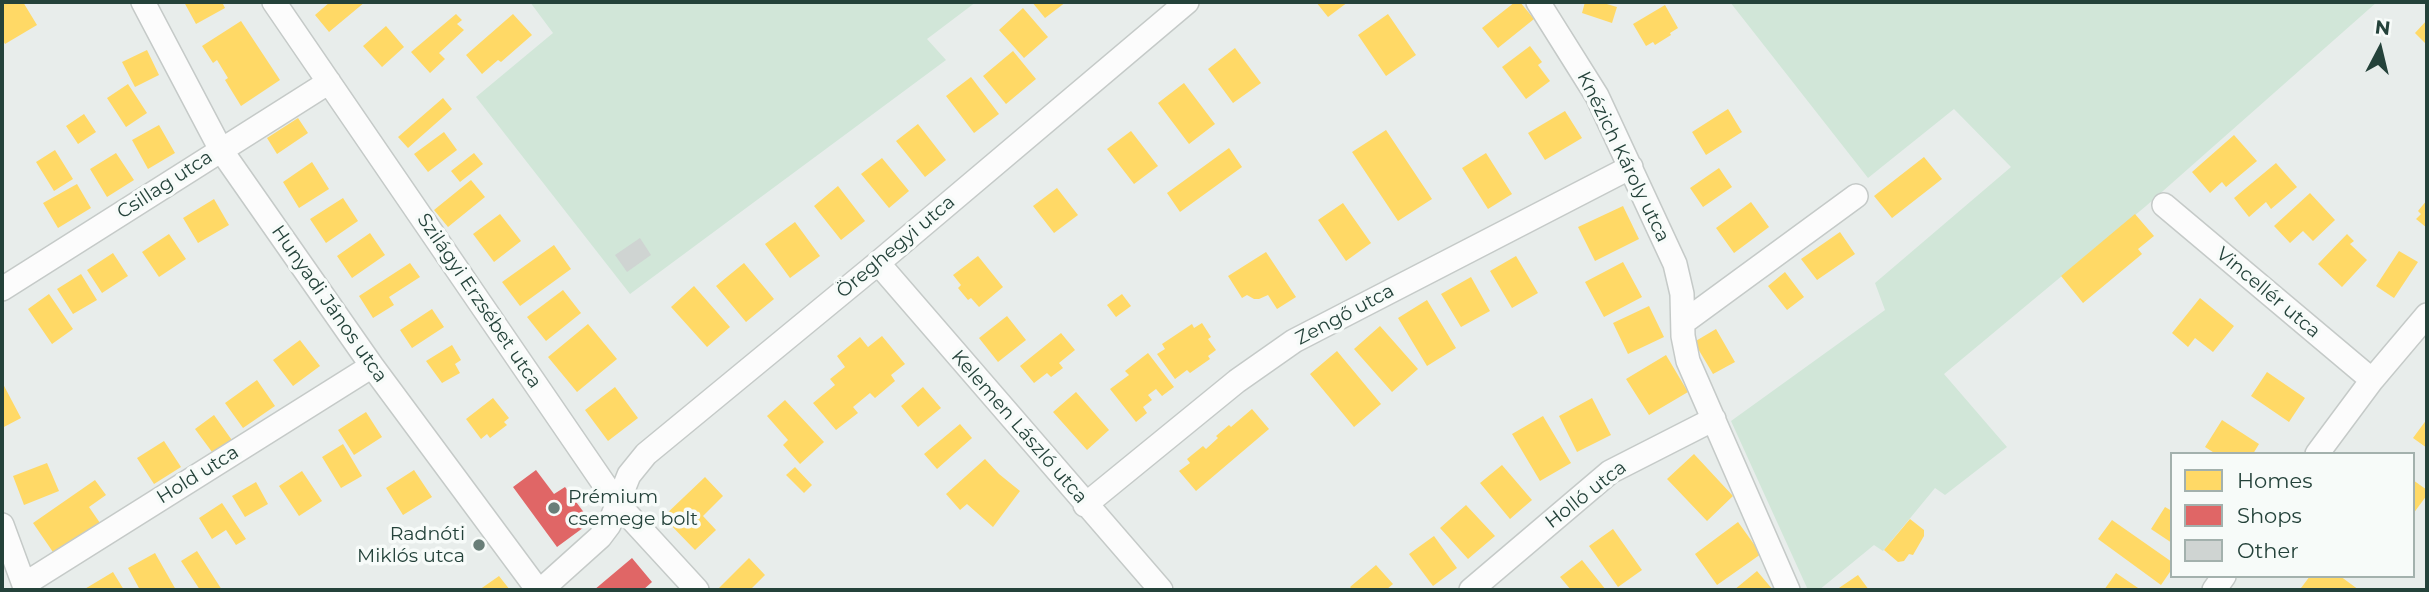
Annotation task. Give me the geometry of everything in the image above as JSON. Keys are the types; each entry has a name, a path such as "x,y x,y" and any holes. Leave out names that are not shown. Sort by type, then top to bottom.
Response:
{"street":[{"name":"Hunyadi János utca","path":"143,2 221,150 372,366 539,590"},
{"name":"Szilágyi Erzsébet utca","path":"274,2 617,503 696,590"},
{"name":"Öreghegyi utca","path":"617,503 629,475 646,454 878,263 1187,2"},
{"name":"Knézich Károly utca","path":"1538,2 1586,77 1675,264 1682,294 1683,336 1688,361 1788,590"},
{"name":"Csillag utca","path":"2,289 330,82"},
{"name":"Zengő utca","path":"1085,505 1237,381 1294,341 1631,167"},
{"path":"1684,322 1856,197"},
{"name":"Vincellér utca","path":"2164,205 2372,380"},
{"name":"Kelemen László utca","path":"878,263 1161,590"},
{"path":"2318,452 2372,380 2427,316"},
{"name":"Hold utca","path":"25,587 372,366"},
{"name":"Holló utca","path":"1471,590 1610,472 1714,419"},
{"path":"539,590 600,537 617,503"},
{"path":"2,525 25,587"}],"green space":[{"path":"530,2 976,2 927,39 946,60 630,294 476,97 553,33"},
{"path":"1730,2 2377,2 2146,206 1944,374 2007,447 1945,495 1935,488 1883,551 1874,545 1819,590 1808,590 1731,421 1885,310 1875,283 2011,167 1954,109 1868,178"}],"building: Homes":[{"path":"2,2 23,2 37,25 5,44 2,39"},
{"path":"184,2 222,2 225,8 196,24"},
{"path":"330,2 365,2 329,32 315,15"},
{"path":"1032,2 1066,2 1045,18"},
{"path":"1316,2 1348,2 1328,17"},
{"path":"1515,2 1520,2 1534,19 1498,48 1482,28"},
{"path":"1585,2 1600,2 1617,7 1612,23 1582,13"},
{"path":"1665,5 1678,28 1655,45 1653,42 1646,46 1633,24"},
{"path":"1023,8 1048,37 1024,58 999,30"},
{"path":"456,14 462,20 457,24 464,30 439,53 445,59 430,73 411,52"},
{"path":"513,14 532,35 501,62 498,60 482,74 466,55"},
{"path":"1388,14 1416,55 1386,76 1358,35"},
{"path":"2427,20 2427,45 2415,33"},
{"path":"241,21 280,80 241,106 225,80 228,78 217,60 213,63 202,46"},
{"path":"386,26 404,47 382,67 363,46"},
{"path":"1530,46 1542,62 1538,65 1550,81 1526,99 1502,67"},
{"path":"1235,48 1261,83 1233,103 1208,69"},
{"path":"147,50 159,75 135,87 122,62"},
{"path":"1013,51 1036,79 1006,104 983,76"},
{"path":"971,77 999,114 974,133 946,96"},
{"path":"1184,83 1215,124 1189,144 1158,103"},
{"path":"128,84 147,113 126,127 107,98"},
{"path":"443,98 452,109 408,148 398,137"},
{"path":"1728,109 1742,132 1706,155 1692,132"},
{"path":"1565,111 1582,138 1545,160 1528,133"},
{"path":"84,114 96,132 78,144 66,126"},
{"path":"298,118 308,133 277,154 267,138"},
{"path":"918,124 946,160 925,177 896,141"},
{"path":"159,125 175,153 148,169 132,140"},
{"path":"1386,130 1432,199 1398,221 1352,152"},
{"path":"1131,131 1158,166 1134,184 1107,149"},
{"path":"444,132 457,150 428,172 414,154"},
{"path":"2234,135 2257,161 2226,187 2222,182 2210,193 2192,172"},
{"path":"1229,148 1242,167 1180,212 1167,193"},
{"path":"55,150 73,179 54,191 36,162"},
{"path":"116,153 134,180 107,197 90,169"},
{"path":"474,153 483,164 460,182 451,171"},
{"path":"1486,153 1512,194 1488,209 1462,168"},
{"path":"1924,157 1942,179 1892,218 1874,196"},
{"path":"882,158 909,191 889,208 861,174"},
{"path":"312,162 329,189 299,208 283,182"},
{"path":"2276,163 2297,187 2271,209 2266,202 2249,217 2234,198"},
{"path":"1719,168 1732,187 1703,207 1690,188"},
{"path":"471,180 485,197 448,227 434,210"},
{"path":"77,184 91,208 58,228 43,203"},
{"path":"838,186 865,221 841,240 814,206"},
{"path":"1057,188 1078,215 1054,233 1033,206"},
{"path":"2310,193 2335,220 2313,241 2303,231 2290,243 2274,226"},
{"path":"343,198 358,221 326,243 310,219"},
{"path":"214,199 229,225 198,243 183,218"},
{"path":"2427,200 2427,228 2416,219 2421,214 2418,211"},
{"path":"1751,202 1769,227 1734,253 1716,228"},
{"path":"1343,203 1371,243 1346,261 1318,220"},
{"path":"1623,206 1639,239 1595,261 1578,227"},
{"path":"500,214 521,241 494,262 473,234"},
{"path":"2135,214 2154,236 2138,249 2142,254 2083,303 2061,276"},
{"path":"795,222 820,256 790,278 765,244"},
{"path":"1840,232 1855,254 1817,280 1801,259"},
{"path":"370,233 385,255 352,278 337,256"},
{"path":"169,234 186,259 159,277 142,252"},
{"path":"2347,234 2354,241 2350,244 2367,260 2342,287 2318,264"},
{"path":"554,245 571,269 520,306 502,282"},
{"path":"2399,251 2418,262 2394,298 2376,286"},
{"path":"1266,252 1296,297 1277,309 1268,295 1259,299 1247,295 1242,298 1228,276"},
{"path":"113,253 128,276 102,293 87,270"},
{"path":"978,256 1003,287 979,307 971,298 968,300 958,288 961,285 953,275"},
{"path":"1516,256 1538,293 1512,308 1490,271"},
{"path":"1623,262 1642,297 1604,317 1585,282"},
{"path":"410,263 420,277 389,297 394,305 373,318 359,296"},
{"path":"744,263 774,299 746,322 716,286"},
{"path":"1785,272 1804,297 1787,310 1768,286"},
{"path":"81,274 97,300 73,314 57,289"},
{"path":"1471,277 1490,311 1461,327 1441,294"},
{"path":"694,286 730,327 707,347 671,307"},
{"path":"563,290 581,313 546,341 527,317"},
{"path":"49,294 73,329 52,344 28,309"},
{"path":"1122,294 1131,306 1116,317 1107,305"},
{"path":"2200,298 2234,326 2213,352 2195,338 2188,347 2172,333"},
{"path":"1427,300 1456,348 1427,366 1398,318"},
{"path":"1649,306 1664,337 1628,354 1613,323"},
{"path":"432,309 444,327 412,348 400,330"},
{"path":"1007,316 1026,340 998,362 979,338"},
{"path":"1202,323 1216,350 1208,356 1210,359 1190,373 1187,370 1175,379 1157,354 1165,349 1162,344 1192,324 1194,328"},
{"path":"588,324 617,359 577,392 548,357"},
{"path":"1380,326 1418,369 1392,392 1354,349"},
{"path":"1716,329 1735,362 1713,374 1694,342"},
{"path":"1061,333 1075,350 1059,363 1063,368 1051,377 1047,373 1034,383 1020,366"},
{"path":"882,336 905,364 891,375 895,381 875,398 870,393 853,407 858,413 836,430 813,403 835,385 830,379 845,367 837,356 860,337 868,347"},
{"path":"300,340 320,366 293,386 273,360"},
{"path":"452,345 461,360 455,364 460,373 442,383 426,361"},
{"path":"1337,351 1381,404 1354,427 1310,374"},
{"path":"1148,353 1174,387 1162,396 1156,389 1148,395 1152,400 1143,407 1147,413 1136,422 1110,389 1129,375 1125,371"},
{"path":"1666,355 1688,392 1649,415 1626,379"},
{"path":"2267,372 2305,398 2289,422 2251,396"},
{"path":"257,380 275,406 243,428 225,403"},
{"path":"2,382 21,418 2,428"},
{"path":"615,387 638,418 608,441 585,410"},
{"path":"923,387 941,408 918,427 901,406"},
{"path":"1076,392 1109,430 1087,450 1053,412"},
{"path":"493,398 509,418 504,422 507,425 490,438 487,434 481,439 466,419"},
{"path":"1592,398 1611,435 1577,452 1559,416"},
{"path":"785,400 824,442 800,464 783,445 788,440 767,416"},
{"path":"1252,409 1269,429 1196,491 1179,471 1190,463 1187,459 1203,446 1206,449 1218,438 1216,436"},
{"path":"366,412 382,437 354,455 338,430"},
{"path":"214,415 234,443 215,456 195,429"},
{"path":"1543,416 1571,463 1540,481 1512,434"},
{"path":"2427,419 2427,448 2413,438"},
{"path":"2222,420 2259,444 2254,452 2213,452 2205,447"},
{"path":"960,424 972,438 937,469 924,454"},
{"path":"164,441 181,467 154,484 137,458"},
{"path":"343,444 362,476 341,488 322,457"},
{"path":"1694,454 1733,496 1707,521 1667,479"},
{"path":"985,459 1020,491 993,527 967,504 960,510 946,494"},
{"path":"47,463 59,491 24,505 13,476"},
{"path":"1502,465 1532,500 1510,519 1480,483"},
{"path":"795,467 812,485 804,493 786,475"},
{"path":"414,470 432,497 403,515 386,488"},
{"path":"302,471 322,501 299,516 279,486"},
{"path":"705,477 723,496 703,516 716,530 695,550 663,517"},
{"path":"95,480 106,495 89,507 100,523 55,555 33,523"},
{"path":"2415,481 2427,490 2427,495 2415,511"},
{"path":"256,482 268,504 245,517 232,496"},
{"path":"222,503 246,539 236,545 226,530 212,539 199,518"},
{"path":"1466,505 1495,536 1468,559 1440,528"},
{"path":"2165,507 2170,510 2170,542 2151,529"},
{"path":"1910,519 1924,530 1924,536 1913,555 1909,554 1904,561 1898,562 1884,550"},
{"path":"2112,520 2170,561 2170,572 2161,585 2098,539"},
{"path":"1738,522 1761,554 1717,585 1695,554"},
{"path":"1613,529 1642,570 1618,587 1589,546"},
{"path":"1434,536 1457,568 1433,586 1409,554"},
{"path":"197,551 222,590 200,590 181,561"},
{"path":"155,553 176,590 140,590 128,568"},
{"path":"749,558 765,575 752,588 755,590 719,590 718,589"},
{"path":"1582,560 1606,590 1571,590 1560,577"},
{"path":"1376,565 1393,584 1386,590 1353,590 1350,587"},
{"path":"1757,571 1773,590 1734,590"},
{"path":"113,572 124,590 83,590"},
{"path":"2116,573 2141,590 2104,590"},
{"path":"1858,575 1869,590 1836,590"},
{"path":"499,576 510,590 479,590"},
{"path":"2308,578 2343,578 2359,590 2305,590 2301,588"}],"building: Shops":[{"name":"Prémium csemege bolt","path":"536,470 554,494 565,487 591,522 557,547 513,487"},
{"path":"632,558 652,582 643,590 594,590"}],"building: Other":[{"path":"640,238 651,255 627,272 615,255"}],"place":[{"name":"Prémium csemege bolt","path":"554,508"},
{"name":"Radnóti Miklós utca","path":"479,545"}]}
